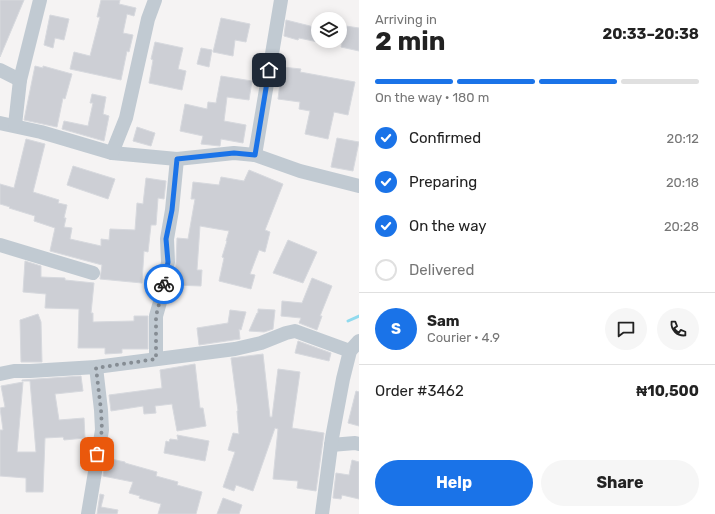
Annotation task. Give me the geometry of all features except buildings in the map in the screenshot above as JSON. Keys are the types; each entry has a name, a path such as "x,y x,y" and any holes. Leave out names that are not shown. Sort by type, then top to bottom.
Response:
{"street":[{"path":"15,125 20,80 40,0"},
{"path":"112,153 126,118 148,19 155,0"},
{"path":"255,155 281,0"},
{"path":"0,70 20,80"},
{"path":"0,123 15,125 112,153 177,159 234,153 255,155 300,171 359,186"},
{"path":"156,359 156,316 162,295 168,262 166,239 172,210 177,159"},
{"path":"0,245 93,273"},
{"path":"0,374 14,371 96,368 235,349 261,343 295,331 354,346 343,379 331,445 322,514"},
{"path":"88,514 102,430 96,368"},
{"path":"331,445 359,444"}],"waterway":[{"path":"348,321 359,316"}],"way so far":[{"path":"97,454 102,430 96,368 156,359 156,316 164,284"}],"route":[{"path":"164,284 168,262 166,239 172,210 177,159 234,153 255,155 269,70"}]}
